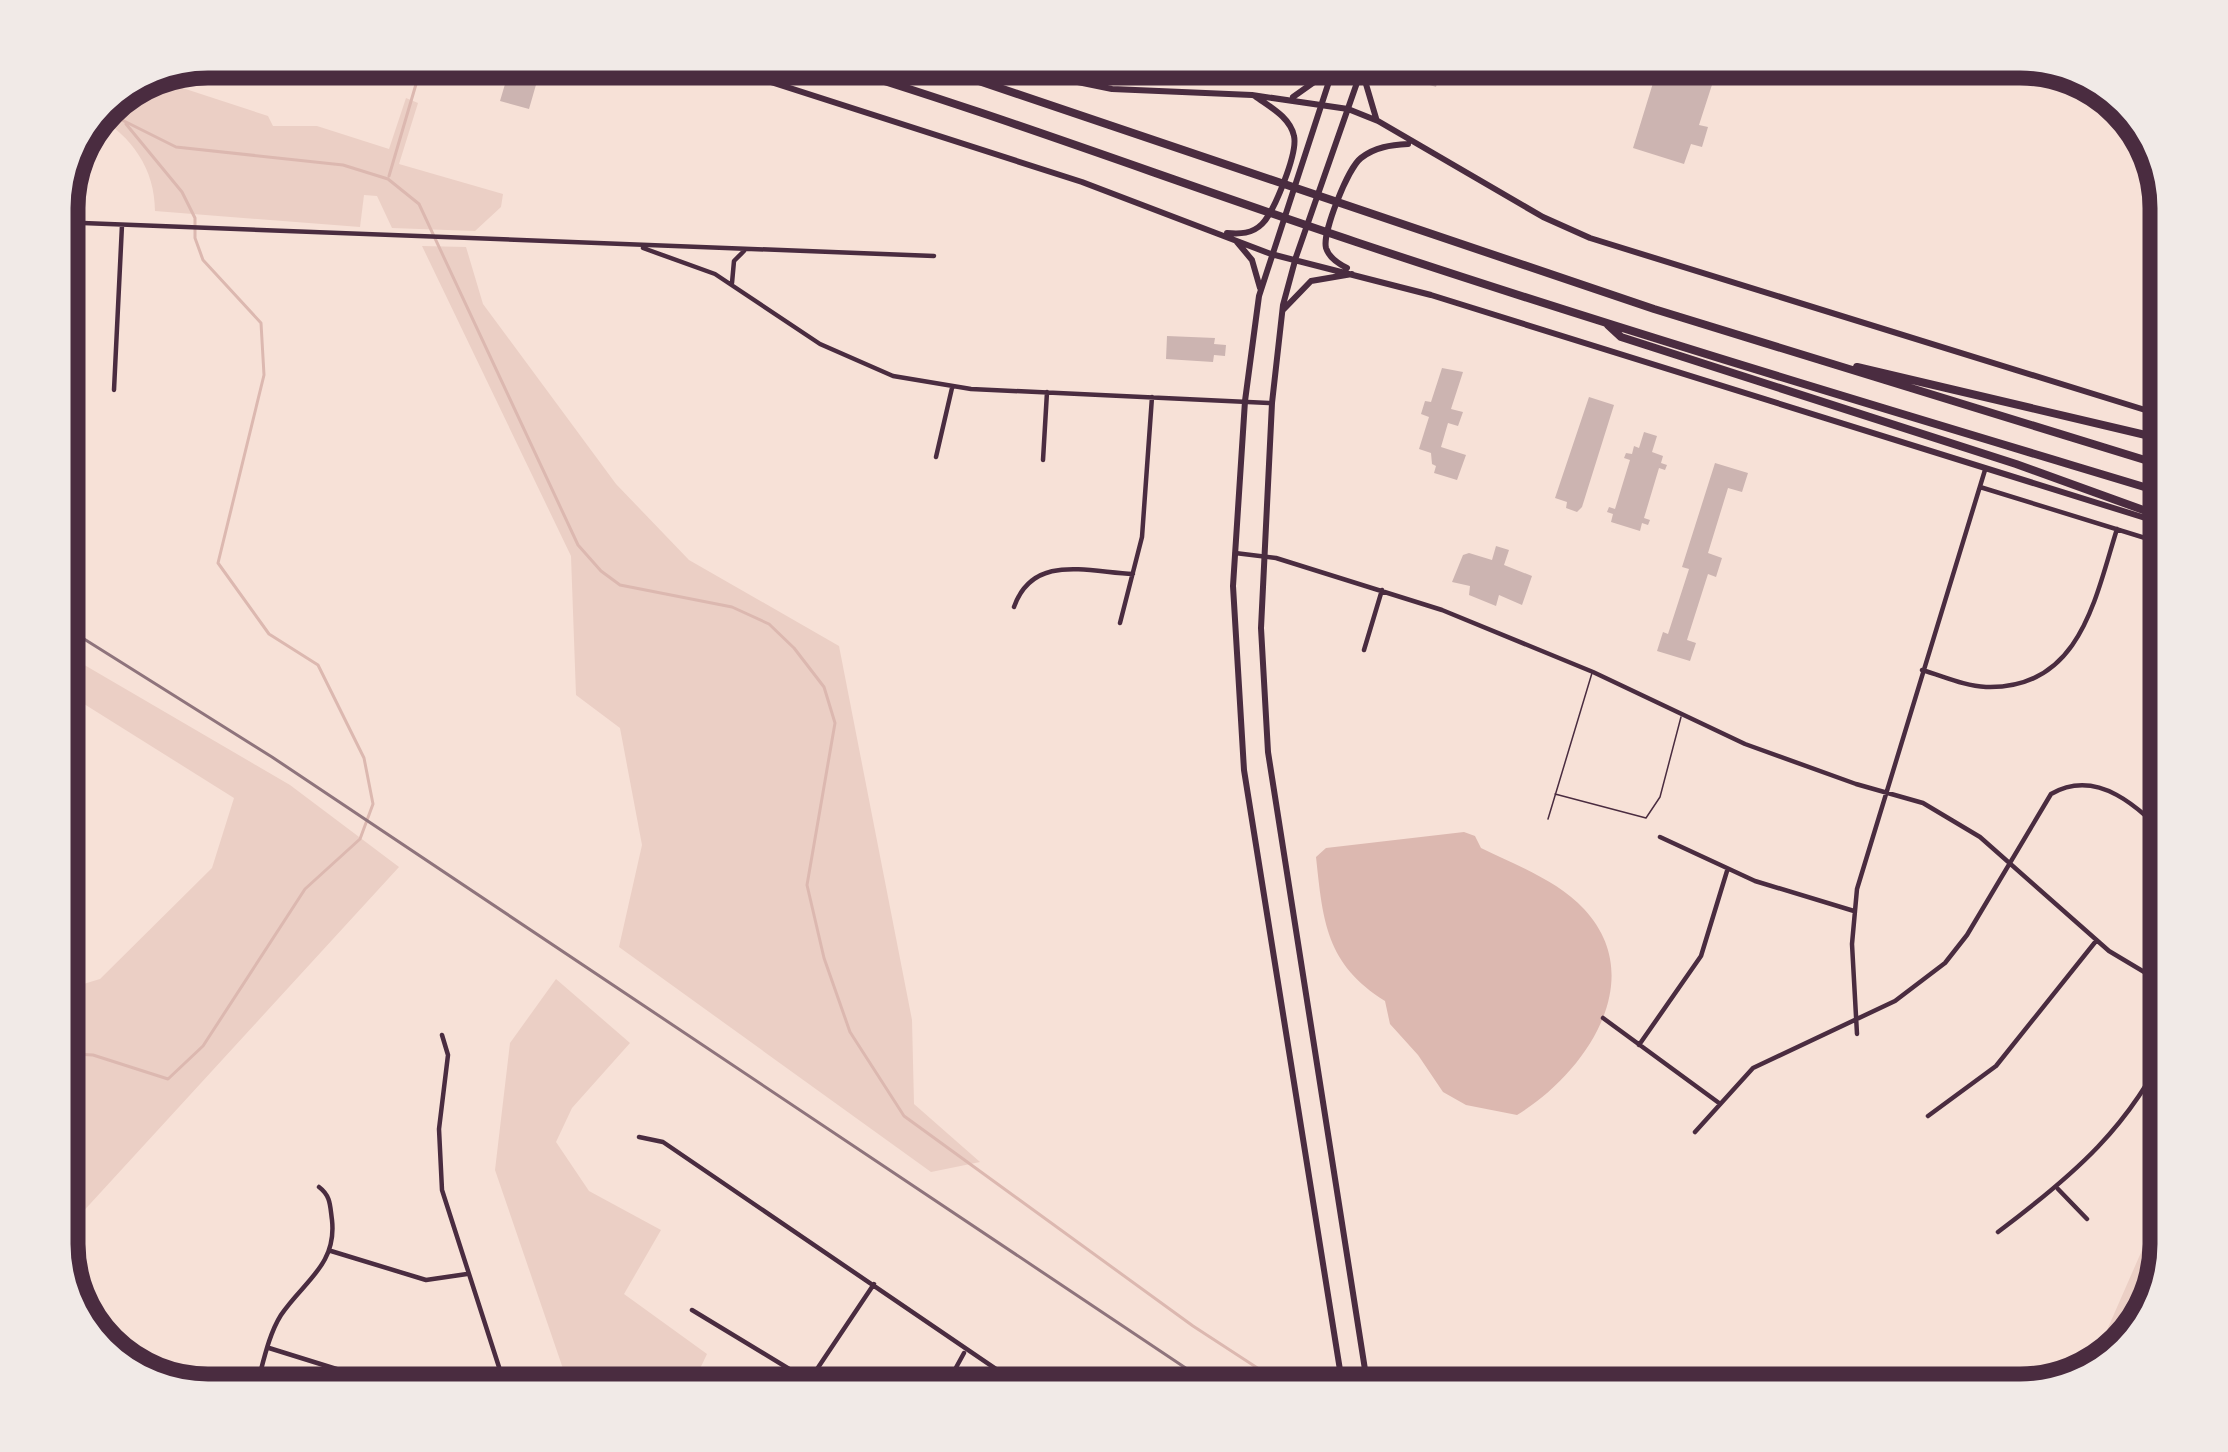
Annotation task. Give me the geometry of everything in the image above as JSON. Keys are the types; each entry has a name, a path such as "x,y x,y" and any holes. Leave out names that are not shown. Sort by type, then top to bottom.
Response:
{"highway":[{"path":"873,78 1607,324 2150,489"},
{"path":"969,78 1359,212 2150,462"},
{"path":"1607,324 1621,337 2016,464 2150,515"},
{"path":"1777,347 2150,436"}],"main road":[{"path":"758,78 1082,182 1271,254 1356,273 2150,517"},
{"path":"1062,78 1112,89 1252,94 1348,109 1590,238 2150,411"},
{"path":"1291,98 1319,78"},
{"path":"1331,78 1260,291 1245,401 1234,644 1244,770 1340,1374"},
{"path":"1359,78 1282,311 1262,556 1262,671 1268,752 1365,1374"},
{"path":"1364,78 1378,121"},
{"path":"1211,230 1239,234 1259,227 1293,157 1291,127 1252,94"},
{"path":"1356,273 1336,261 1326,247 1345,181 1357,161 1370,152 1410,143"},
{"path":"1234,240 1252,260 1260,291"},
{"path":"1282,311 1311,281 1356,273"}],"street":[{"path":"78,223 934,256"},
{"path":"114,389 122,224"},
{"path":"632,245 686,261 732,283 820,344 893,376 952,388 1272,403"},
{"path":"732,283 734,261 747,250"},
{"path":"937,457 952,388"},
{"path":"1043,460 1047,392"},
{"path":"1120,623 1135,574 1152,397"},
{"path":"1857,1034 1854,911 1867,848 1985,470"},
{"path":"1980,487 2150,539"},
{"path":"1922,670 1988,687 2024,680 2053,666 2085,628 2117,529"},
{"path":"1235,553 1262,556 1382,590 1593,672 1745,744 1923,803 1950,817 2008,862 2096,941 2150,975"},
{"path":"1014,607 1024,585 1043,572 1135,574"},
{"path":"1364,650 1382,590"},
{"path":"1695,1132 1764,1061 1895,1001 1946,963 2051,794 2074,784 2092,785 2117,794 2150,822"},
{"path":"1660,837 1727,871 1854,911"},
{"path":"1639,1045 1701,956 1727,871"},
{"path":"1928,1116 1996,1066 2096,941"},
{"path":"1603,1018 1719,1103"},
{"path":"442,1035 448,1054 439,1164 450,1220 500,1374"},
{"path":"1998,1232 2057,1188 2100,1147 2137,1105 2150,1080"},
{"path":"638,1137 663,1142 1002,1374"},
{"path":"261,1374 281,1316 331,1251 329,1197 319,1187"},
{"path":"2057,1188 2087,1219"},
{"path":"331,1251 426,1280 467,1274"},
{"path":"813,1374 874,1284"},
{"path":"692,1310 797,1374"},
{"path":"269,1348 353,1374"},
{"path":"952,1374 966,1351"}],"lane":[{"path":"1548,819 1593,672"},
{"path":"1555,794 1646,818 1660,797 1682,713"}],"shaded area":[{"path":"170,84 268,116 273,126 317,126 389,149 406,98 418,103 399,164 503,194 501,207 475,231 392,228 377,196 364,195 360,227 155,211 146,168 109,125 116,116"},
{"path":"422,246 466,247 483,304 616,484 689,560 839,646 912,1020 914,1104 980,1162 931,1172 619,947 642,845 620,728 576,695 571,556"},
{"path":"78,661 290,785 399,867 78,1217 78,986 100,979 212,868 234,798 78,700"},
{"path":"1464,832 1475,836 1481,848 1536,874 1574,899 1603,937 1611,966 1610,995 1585,1051 1542,1098 1517,1115 1466,1105 1443,1092 1390,1024 1385,1001 1365,987 1339,956 1321,902 1316,857 1326,848"},
{"path":"556,979 630,1043 572,1108 556,1142 589,1191 661,1230 624,1294 707,1354 697,1374 565,1374 495,1170 510,1043"},
{"path":"2150,1232 2148,1270 2137,1302 2100,1346"}],"building":[{"path":"507,78 538,78 529,109 500,101"},
{"path":"1408,78 1439,78 1436,87"},
{"path":"1655,78 1714,78 1699,125 1708,127 1702,147 1691,144 1684,164 1633,148"},
{"path":"1167,336 1215,338 1214,344 1226,345 1225,356 1214,355 1213,362 1166,359"},
{"path":"1442,368 1463,372 1451,409 1463,412 1458,426 1448,423 1441,447 1466,455 1457,480 1434,473 1431,453 1419,449 1429,417 1421,414 1425,401 1431,402"},
{"path":"1589,397 1614,405 1577,512 1555,498"},
{"path":"1644,432 1657,436 1652,452 1663,456 1661,463 1667,465 1665,470 1659,468 1644,518 1650,520 1648,525 1642,523 1640,531 1611,522 1613,514 1607,512 1609,507 1615,509 1630,460 1624,458 1626,453 1632,454 1634,446 1639,448"},
{"path":"1715,463 1748,473 1742,492 1728,488 1708,553 1722,558 1716,577 1708,574 1687,640 1696,643 1690,661 1657,651 1663,632 1668,634 1689,569 1682,567"},
{"path":"1496,546 1509,550 1504,565 1532,576 1522,605 1499,595 1496,606 1469,595 1470,586 1452,582 1463,555 1492,560"}],"waterway":[{"path":"389,176 418,78"},
{"path":"115,117 176,147 343,165 388,179 419,204 578,545 620,585 732,607 769,624 824,687 835,723 807,885 824,958 850,1032 904,1116 1193,1326 1267,1374"},
{"path":"78,1054 168,1079 203,1046 305,889 360,839 373,804 364,758 318,665 269,634 218,563 264,375 261,323 203,260 195,238 195,218 182,192 126,124"}],"railway":[{"path":"78,635 272,757 1195,1374"}]}
